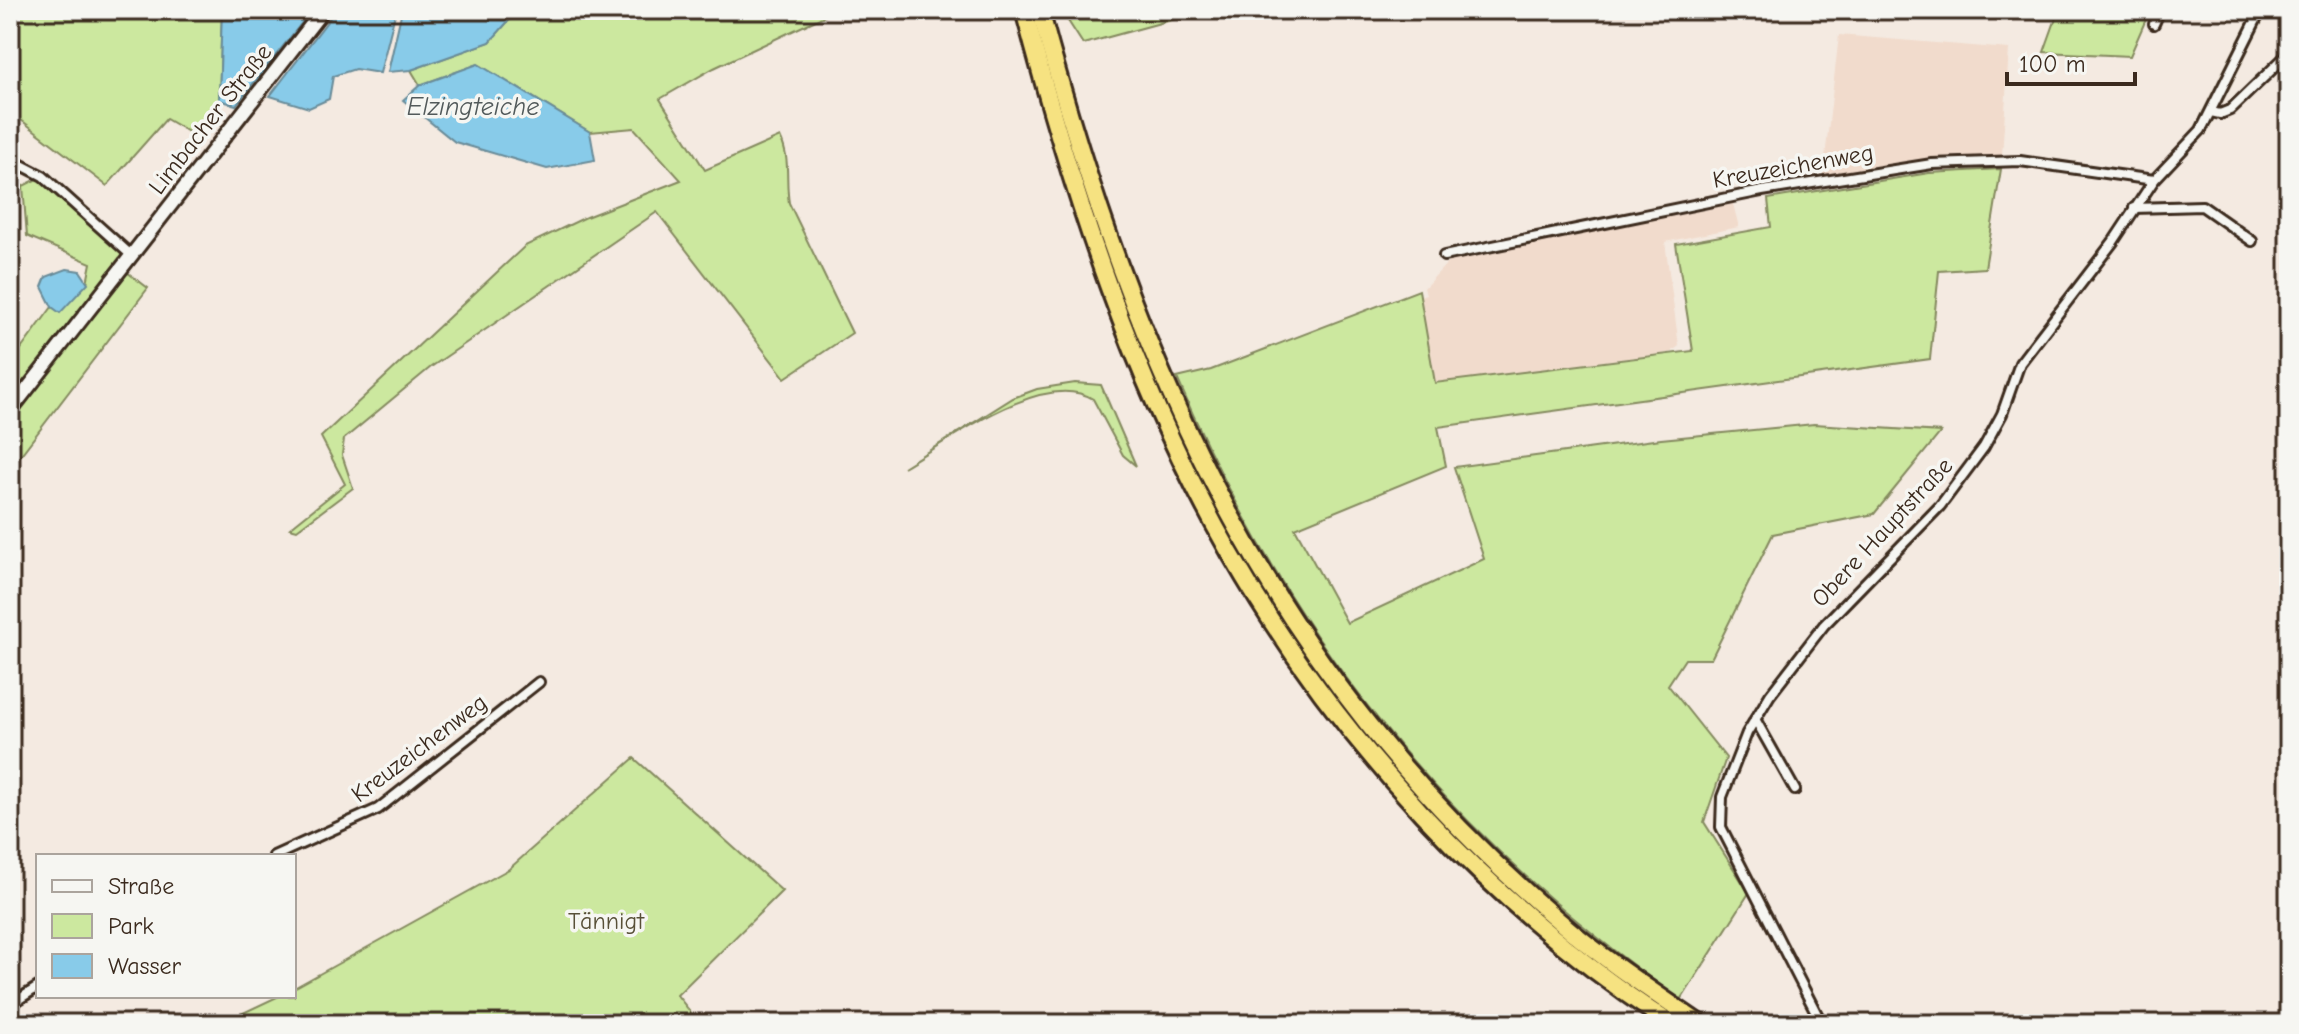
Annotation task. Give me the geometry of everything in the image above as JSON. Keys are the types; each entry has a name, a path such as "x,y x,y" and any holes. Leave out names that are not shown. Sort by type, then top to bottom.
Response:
{"highway":[{"path":"1024,10 1089,231 1142,371 1230,554 1274,623 1366,749 1453,846 1550,934 1671,1024"},
{"path":"1040,10 1106,230 1158,368 1214,488 1291,621 1380,741 1465,834 1560,922 1700,1024"}],"main road":[{"name":"Limbacher Straße","path":"10,411 323,10"}],"street":[{"path":"2154,24 2160,10"},
{"name":"Obere Hauptstraße","path":"1822,1024 1721,827 1722,797 1755,719 1810,640 1914,534 1969,467 2002,414 2020,363 2113,242 2154,180 2195,138 2261,10"},
{"name":"Obere Hauptstraße","path":"2211,112 2220,114 2230,110 2289,53"},
{"path":"10,159 43,176 132,256"},
{"name":"Kreuzeichenweg","path":"1444,256 1803,183 1932,164 2020,161 2154,180"},
{"path":"2134,208 2202,206 2252,241"},
{"name":"Kreuzeichenweg","path":"278,854 378,809 539,682"},
{"path":"1755,719 1795,790"},
{"path":"10,1005 36,988"}],"shaded area":[{"path":"1839,35 2009,49 2002,156 1931,159 1823,175"},
{"path":"1733,204 1739,227 1665,242 1679,346 1670,353 1434,383 1420,296 1426,294 1424,288 1450,260"}],"green space":[{"path":"10,10 222,10 219,100 201,139 166,119 107,186 21,120 10,119"},
{"path":"518,10 837,10 714,68 660,99 705,170 780,137 787,162 789,203 852,333 785,378 657,212 431,367 344,439 342,455 353,488 297,530 290,528 345,484 321,437 525,246 586,217 681,180 634,128 590,132 478,64 420,85 411,70 490,42"},
{"path":"1061,10 1208,10 1083,44"},
{"path":"2059,10 2150,10 2130,56 2044,52"},
{"path":"2001,169 1985,268 1939,271 1930,359 1438,427 1446,466 1295,528 1347,623 1484,559 1454,467 1661,439 1814,424 1941,432 1874,514 1773,534 1711,659 1685,659 1668,685 1726,758 1704,822 1749,893 1681,1000 1597,937 1520,871 1448,800 1383,726 1324,647 1270,562 1221,473 1177,378 1211,370 1419,290 1435,383 1693,351 1676,244 1771,227 1768,199 1929,173"},
{"path":"43,176 132,256 123,269 148,288 10,469 10,364 52,307 60,312 87,283 91,263 27,236 23,186"},
{"path":"1075,383 1101,385 1136,466 1123,455 1093,399 1072,392 1048,393 1023,400 970,426 903,467 1013,398 1037,389"},
{"name":"Tännigt","path":"634,758 782,891 677,995 700,1024 220,1024 275,998 296,998 296,987 509,869"}],"water":[{"path":"222,10 312,10 236,105 219,100"},
{"name":"Elzingteiche","path":"336,10 396,10 380,73 355,69 333,76 329,99 309,108 270,96"},
{"name":"Elzingteiche","path":"402,10 518,10 490,42 411,70 388,72"},
{"name":"Elzingteiche","path":"478,64 590,132 595,160 547,169 455,142 403,100 420,85"},
{"path":"67,269 80,271 88,283 60,313 52,307 42,287 46,277"}]}
